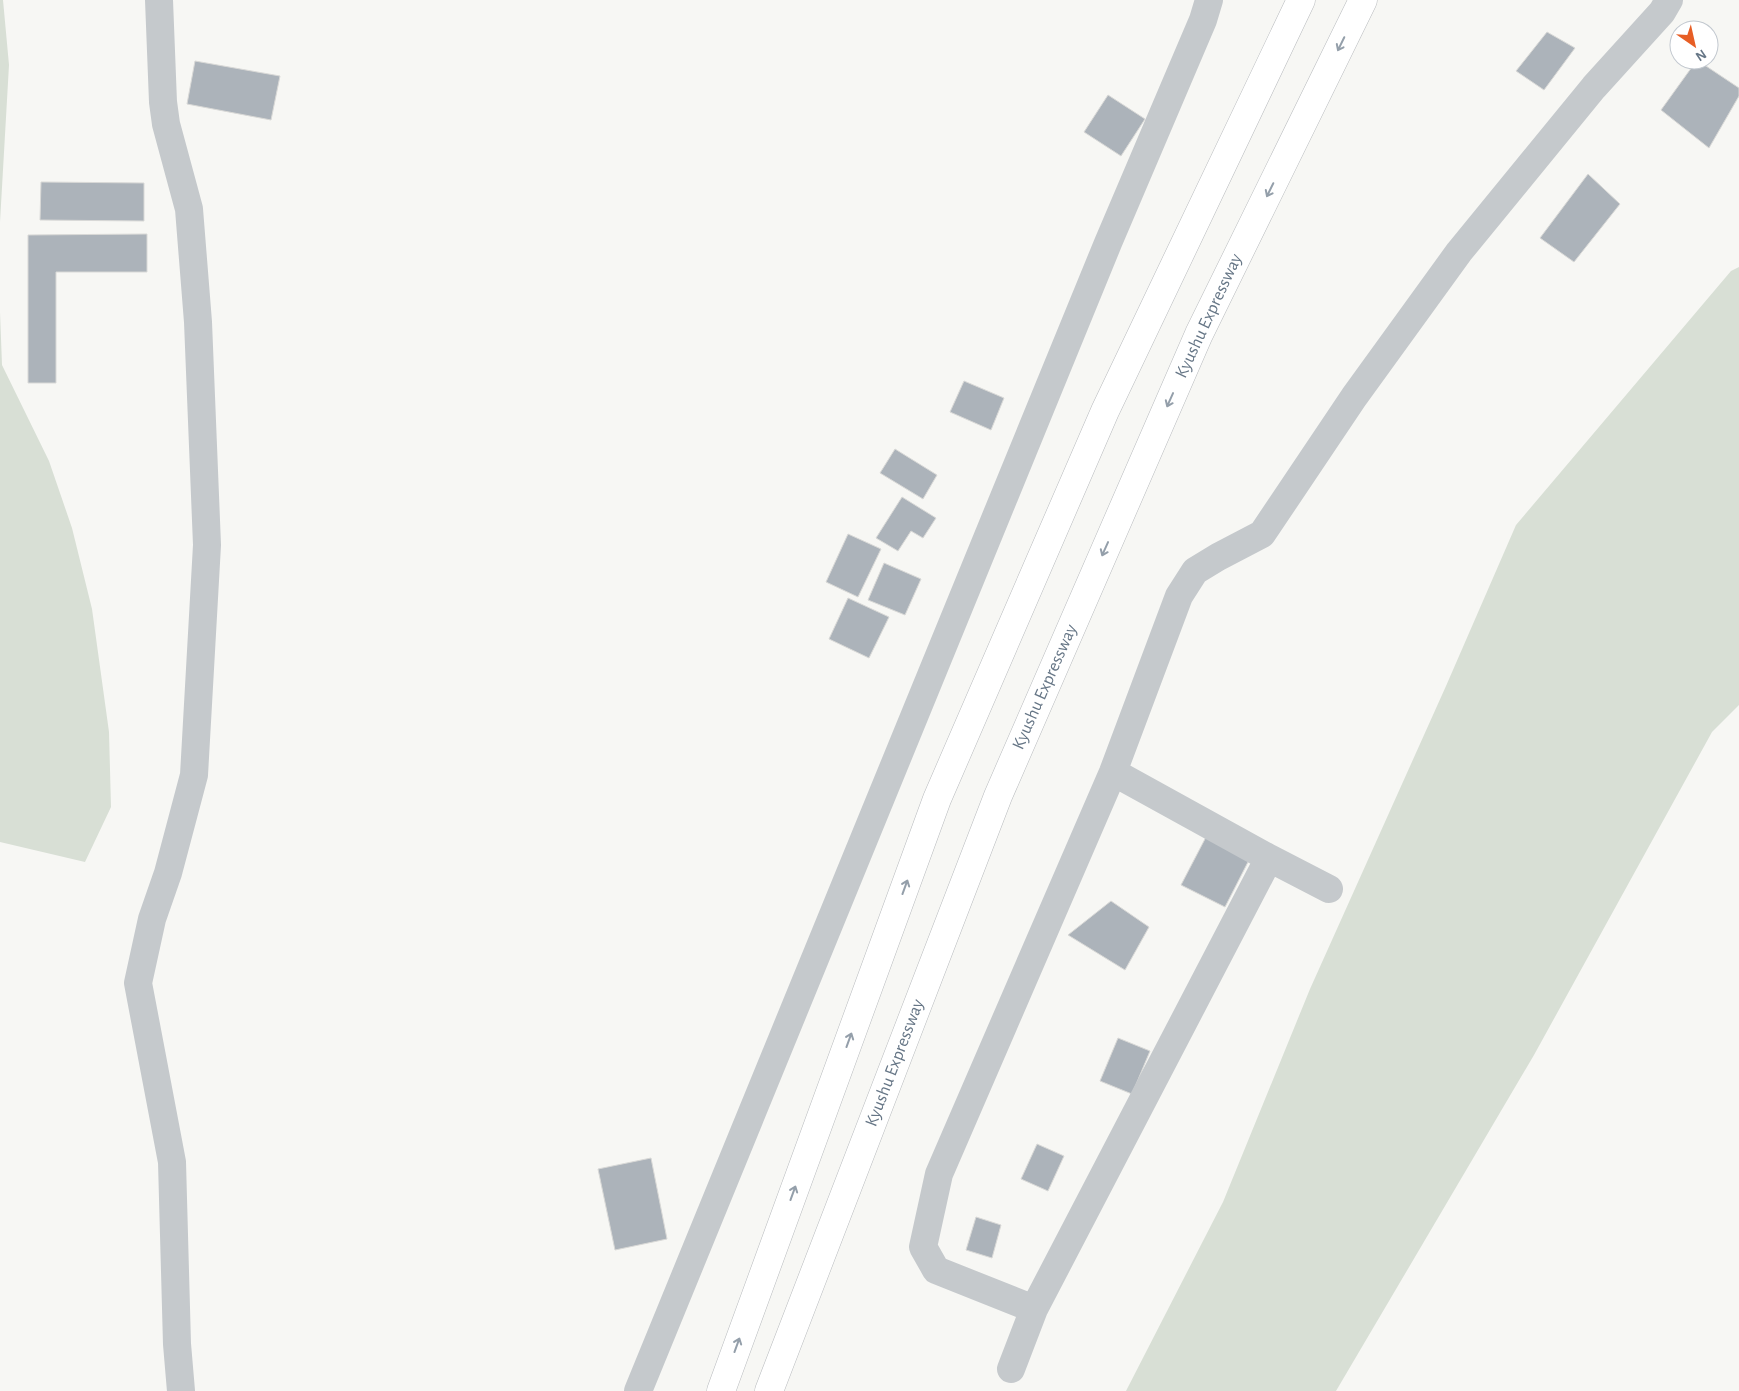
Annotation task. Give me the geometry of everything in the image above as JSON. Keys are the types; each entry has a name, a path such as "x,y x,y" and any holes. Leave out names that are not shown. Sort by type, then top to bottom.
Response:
{"highway":[{"path":"720,1391 938,798 1105,411 1301,0"},
{"name":"Kyushu Expressway","path":"769,1391 1002,787 1199,334 1363,0"}],"street":[{"path":"159,0 163,102 166,124 189,209 198,322 207,545 194,775 168,873 152,919 138,983 172,1162 177,1344 181,1391"},
{"path":"638,1391 1108,243 1203,20 1209,0"},
{"path":"1034,1309 936,1270 923,1247 939,1174 1113,772 1180,596 1196,572 1218,557 1262,534 1354,397 1459,252 1594,86 1662,12 1669,0"},
{"path":"1113,772 1329,889"},
{"path":"1011,1369 1034,1309 1269,858"}],"shaded area":[{"path":"0,0 3,0 9,65 0,222"},
{"path":"1739,267 1739,705 1712,732 1534,1055 1336,1391 1126,1391 1223,1202 1310,989 1516,525 1731,271"},
{"path":"0,312 2,365 49,461 72,528 92,609 109,732 111,807 85,862 0,842"}],"building":[{"path":"1547,32 1575,48 1544,90 1516,71"},
{"path":"195,61 280,76 271,120 187,104"},
{"path":"1690,70 1712,70 1739,88 1739,96 1709,148 1661,110"},
{"path":"1108,95 1145,119 1121,156 1084,132"},
{"path":"1588,174 1620,204 1574,262 1540,238"},
{"path":"41,182 144,183 144,221 40,220"},
{"path":"147,234 147,272 56,272 56,383 28,383 28,235"},
{"path":"964,381 1004,398 991,430 950,412"},
{"path":"895,449 937,475 923,499 880,473"},
{"path":"902,497 936,518 923,538 911,531 898,551 876,538"},
{"path":"848,534 881,549 858,597 826,582"},
{"path":"884,563 921,579 905,615 868,600"},
{"path":"848,598 889,617 869,658 829,639"},
{"path":"1206,837 1249,860 1225,907 1181,885"},
{"path":"1111,901 1149,927 1125,970 1068,935"},
{"path":"1118,1038 1150,1051 1132,1094 1100,1081"},
{"path":"1037,1144 1064,1156 1048,1191 1021,1179"},
{"path":"651,1158 667,1239 615,1250 598,1169"},
{"path":"976,1217 1001,1225 992,1258 966,1250"}]}
